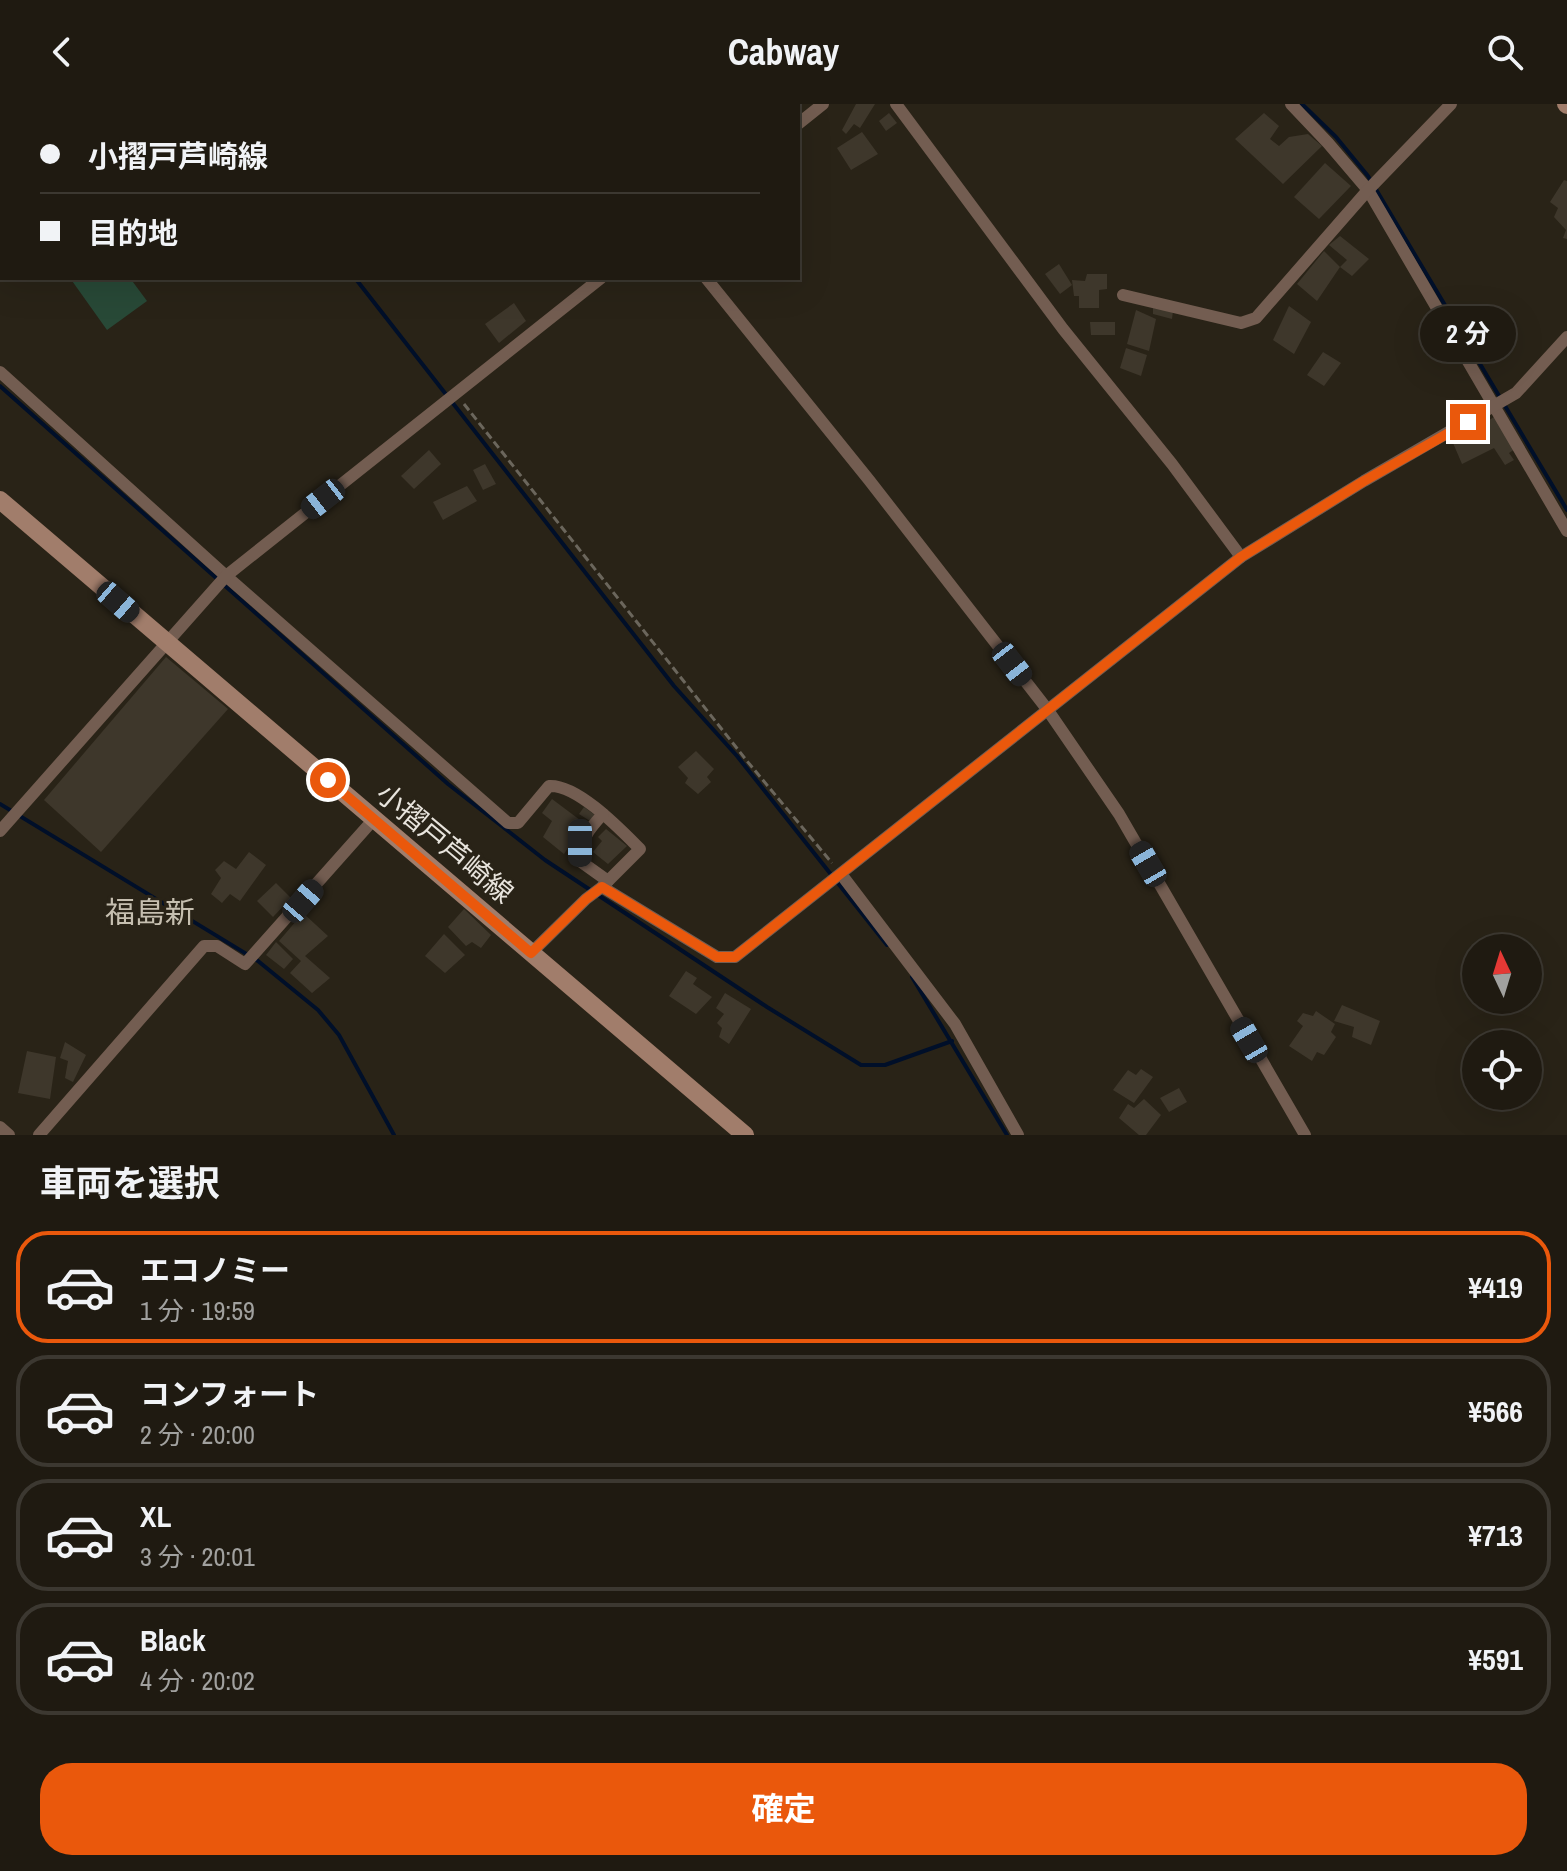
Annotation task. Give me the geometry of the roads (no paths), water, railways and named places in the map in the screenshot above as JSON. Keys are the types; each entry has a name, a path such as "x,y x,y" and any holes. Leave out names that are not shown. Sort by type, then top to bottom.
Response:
{"main road":[{"name":"小摺戸芦崎線","path":"0,500 745,1135"}],"street":[{"path":"800,122 823,104"},
{"path":"896,104 1063,329 1172,464 1241,557"},
{"path":"1291,104 1368,190 1567,531"},
{"path":"1123,295 1241,323 1256,318 1368,190 1451,104"},
{"path":"0,831 226,576 599,280"},
{"path":"708,280 869,480 1047,709 1119,814 1305,1135"},
{"path":"603,814 580,843 580,861 605,884 717,957 735,957 1241,557 1516,393 1567,337"},
{"path":"0,372 226,576 508,823 518,823 549,786 559,785 603,814 640,849 531,953"},
{"path":"39,1135 204,946 217,946 245,964 374,819"},
{"path":"841,874 955,1024 1018,1135"},
{"path":"0,1127 9,1135"}],"waterway":[{"path":"1302,104 1336,137 1368,176 1567,510"},
{"path":"357,280 674,686 737,756 887,945"},
{"path":"0,386 448,784 545,860 767,1007 861,1065 885,1065 952,1041"},
{"path":"0,804 258,961 318,1010 339,1035 394,1135"},
{"path":"912,977 1007,1135"}],"district":[{"name":"福島新","path":"150,913"}]}
